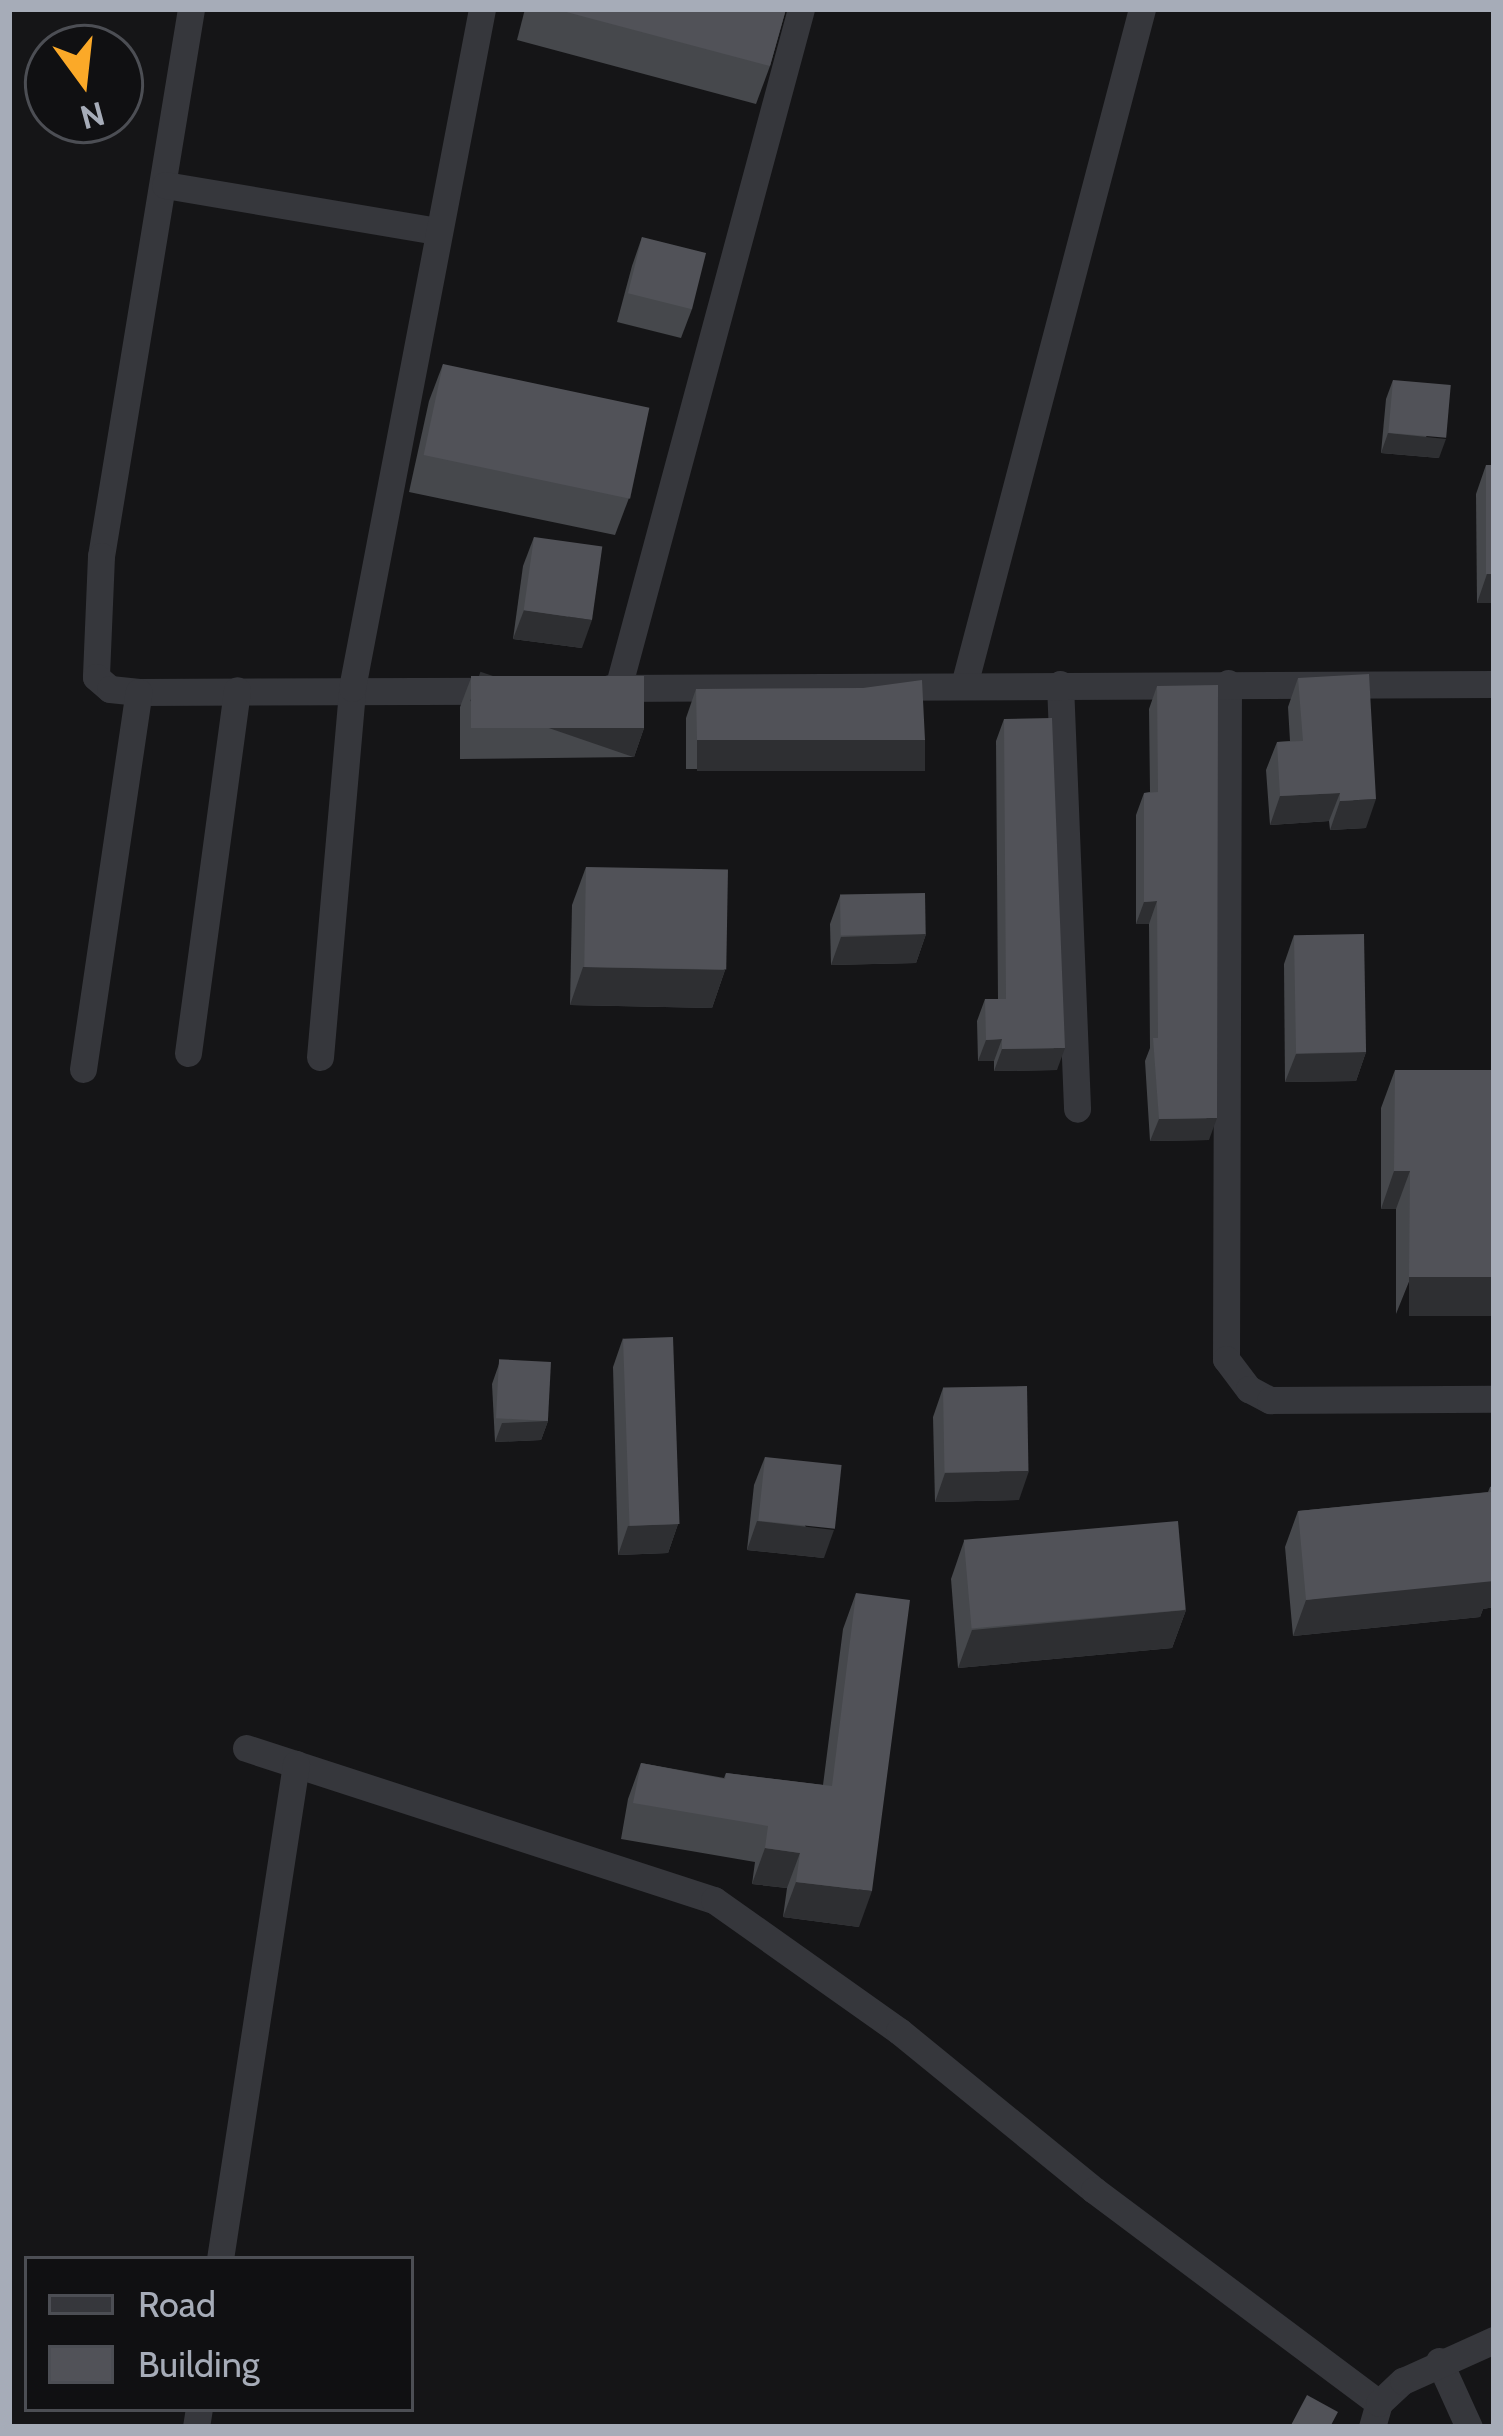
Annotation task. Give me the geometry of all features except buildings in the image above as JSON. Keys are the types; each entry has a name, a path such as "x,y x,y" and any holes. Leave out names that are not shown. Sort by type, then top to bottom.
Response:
{"street":[{"path":"191,9 101,556 92,664 96,677 110,689 139,692 535,691"},
{"path":"320,1058 352,688 482,9"},
{"path":"618,688 801,9"},
{"path":"964,686 1142,9"},
{"path":"165,185 436,231"},
{"path":"1228,683 1226,1359 1249,1388 1270,1400 1494,1399"},
{"path":"1060,684 1077,1109"},
{"path":"576,689 1494,685"},
{"path":"188,1053 237,690"},
{"path":"83,1070 139,692"},
{"path":"245,1748 714,1900 899,2031 1376,2415 1403,2380 1494,2340"},
{"path":"220,2256 296,1764"},
{"path":"1438,2361 1469,2427"}]}
